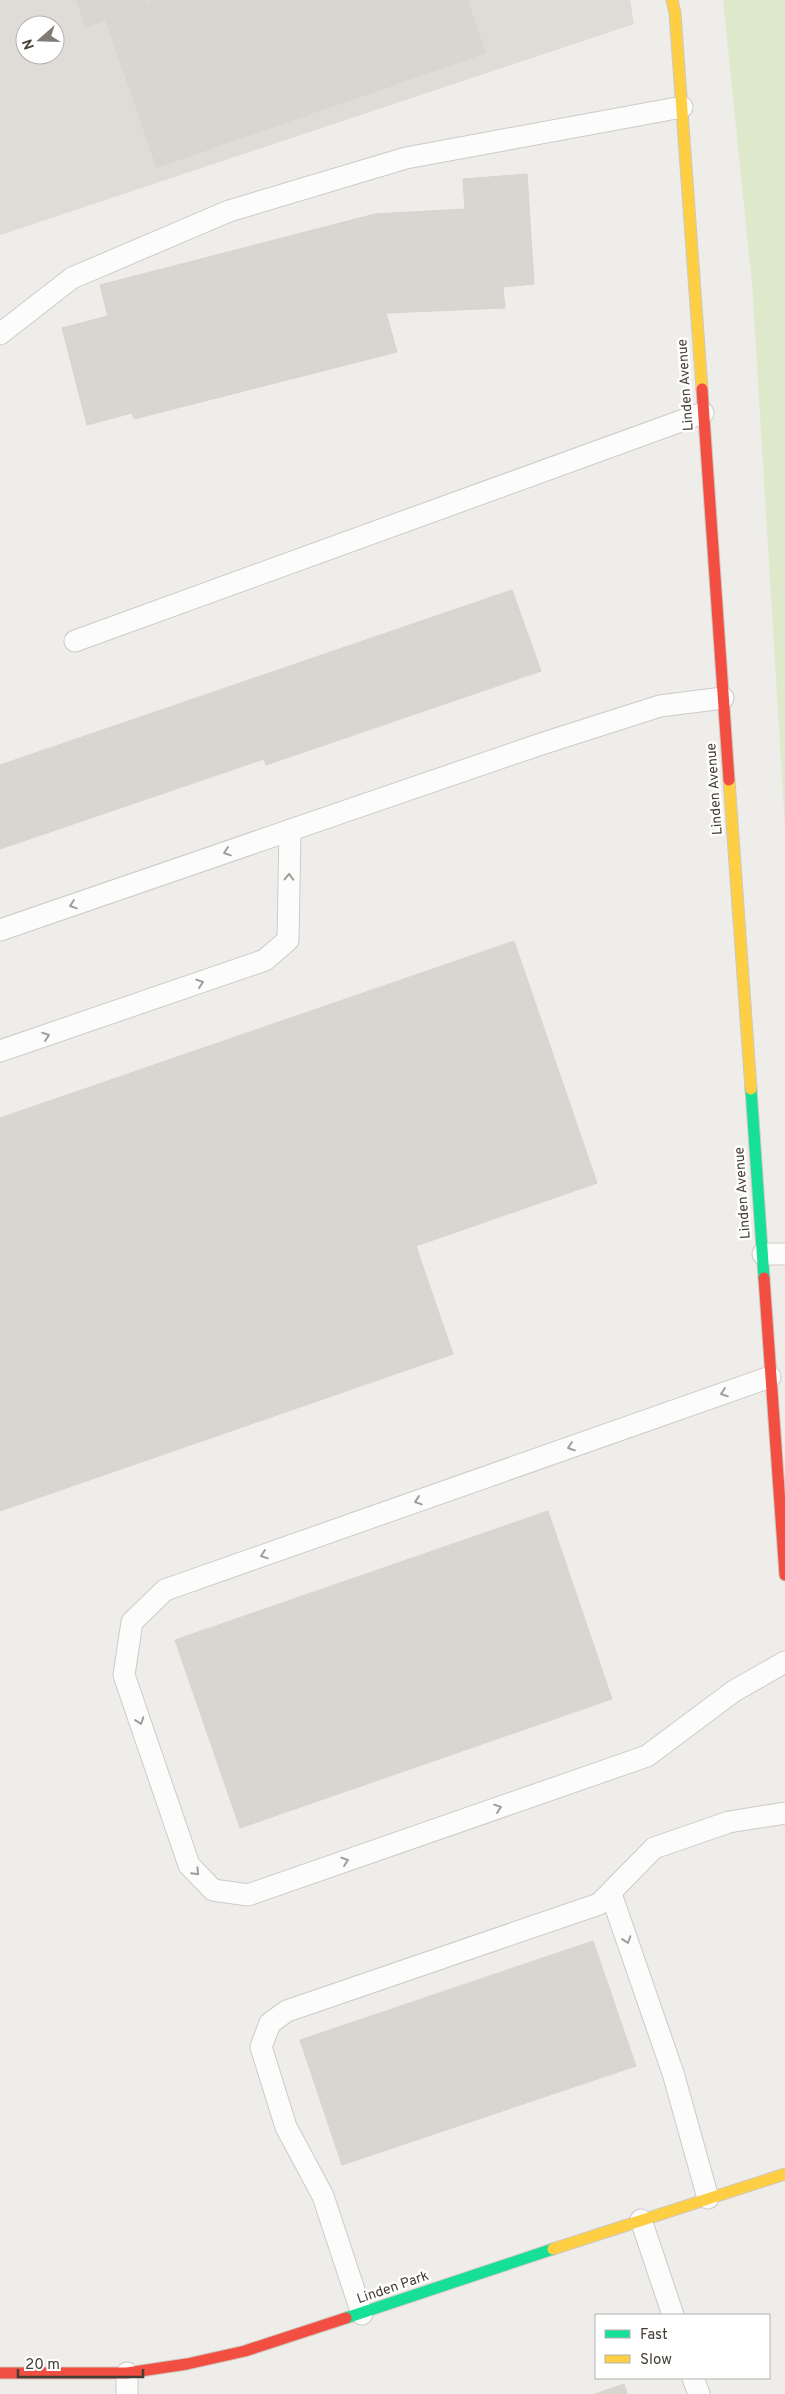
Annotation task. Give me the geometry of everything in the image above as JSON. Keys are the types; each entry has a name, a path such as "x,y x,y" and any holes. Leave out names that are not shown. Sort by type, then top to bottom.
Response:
{"main road":[{"name":"Linden Avenue","path":"672,0 675,13 682,107 785,1576"},
{"name":"Linden Park","path":"0,2373 127,2384 187,2364 245,2351 362,2314 641,2220 785,2174"}],"lane":[{"path":"0,334 72,278 229,211 406,158 682,107"},
{"path":"75,641 703,413"},
{"path":"0,930 541,744 660,706 723,698"},
{"path":"0,1051 265,960 288,940 290,830"},
{"path":"763,1254 785,1254"},
{"path":"770,1377 165,1590 132,1622 124,1675 189,1866 213,1890 248,1895 647,1756 734,1690 785,1662"},
{"path":"362,2314 323,2196 286,2127 261,2047 270,2023 287,2011 599,1904 611,1894 654,1848 729,1822 785,1813"},
{"path":"611,1894 673,2074 708,2198"},
{"path":"641,2220 673,2314"},
{"path":"693,2379 699,2394"}],"shaded area":[{"path":"0,0 630,0 634,24 0,235"}],"green space":[{"path":"723,0 785,0 785,827 752,283"}],"building":[{"path":"77,0 145,0 146,3 154,0 467,0 485,53 157,167 106,20 86,27"},
{"path":"527,174 534,284 503,287 505,308 386,313 397,352 134,419 132,413 87,425 62,328 108,316 100,285 375,214 465,209 463,179"},
{"path":"512,590 541,671 266,765 264,759 0,849 0,765"},
{"path":"514,941 597,1183 416,1246 453,1354 0,1511 0,1118"},
{"path":"548,1511 612,1699 240,1828 175,1640"},
{"path":"593,1941 636,2066 342,2165 300,2040"},
{"path":"624,2384 627,2394 595,2394"}],"traffic: fast":[{"path":"751,1089 764,1278"},
{"path":"346,2318 553,2249"}],"traffic: slow":[{"path":"672,0 675,13 702,389"},
{"path":"729,780 751,1089"},
{"path":"553,2249 785,2174"}],"traffic: jam":[{"path":"702,389 729,780"},
{"path":"764,1278 785,1575"},
{"path":"0,2373 127,2373 187,2364 245,2351 346,2318"}]}
